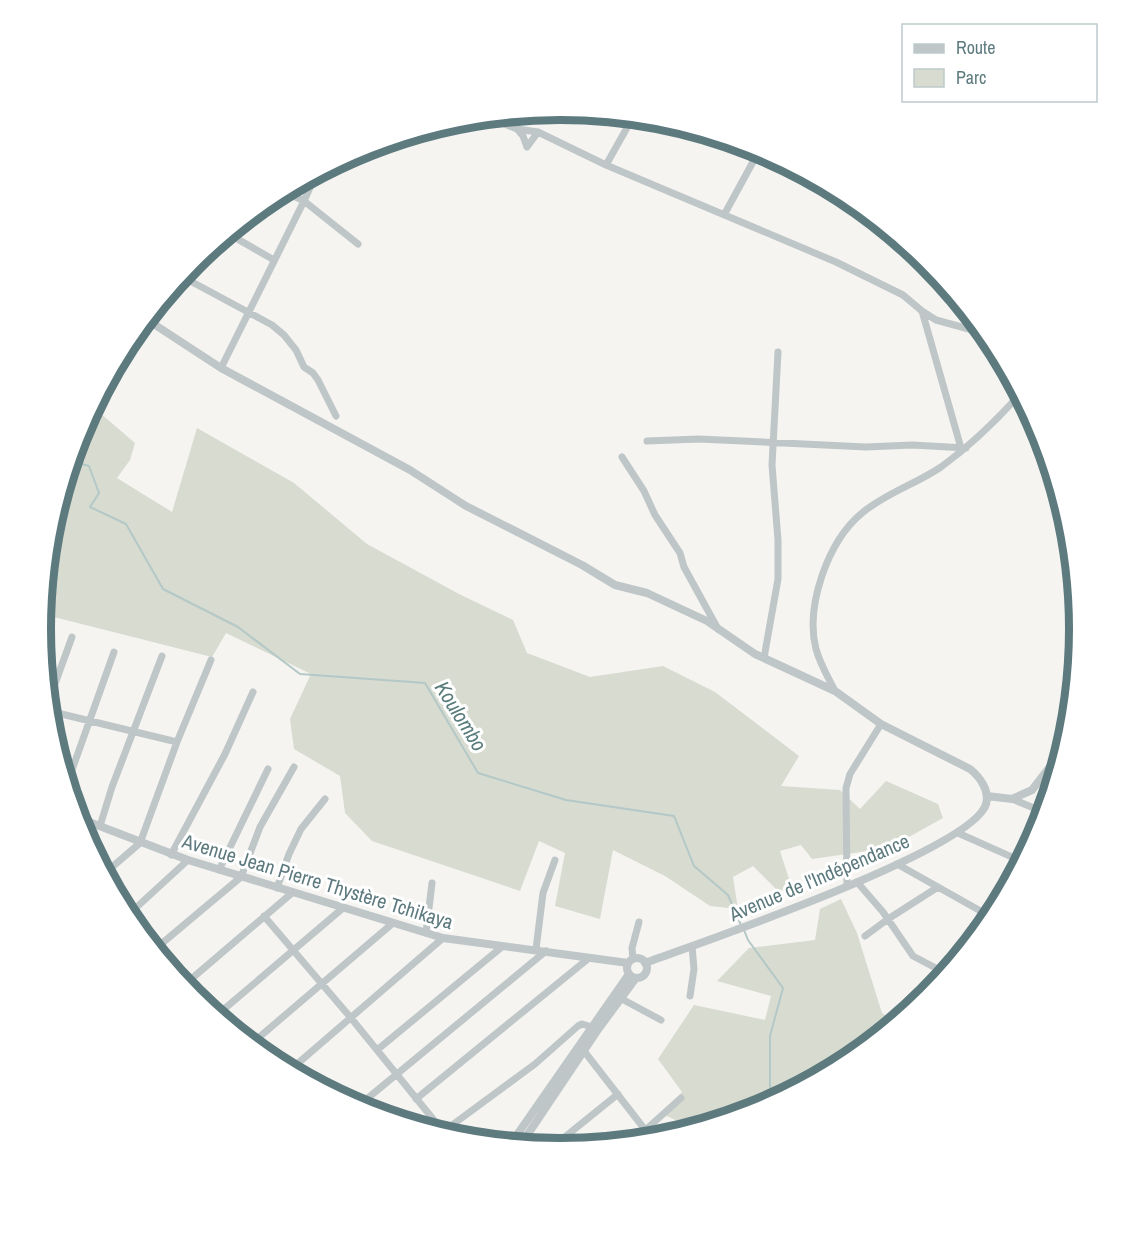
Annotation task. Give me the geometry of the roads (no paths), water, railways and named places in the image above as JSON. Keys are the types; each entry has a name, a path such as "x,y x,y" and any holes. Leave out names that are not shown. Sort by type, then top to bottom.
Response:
{"street":[{"path":"504,123 517,129 538,132 606,165 836,262 891,288 922,311 949,325 973,331"},
{"path":"606,165 629,124"},
{"path":"517,129 523,136 527,147 538,132"},
{"path":"724,215 755,159"},
{"path":"221,368 311,185"},
{"path":"293,196 304,201 358,244"},
{"path":"235,238 274,260"},
{"path":"189,280 272,325 284,335 296,350 304,367 318,380 336,416"},
{"path":"922,311 963,448"},
{"path":"153,323 221,368 410,471 466,506 582,565 615,585 647,593 672,603 707,621 764,658 835,691 880,724 970,769 980,777 987,796 1012,799 1037,809"},
{"path":"764,658 778,579 778,540 771,465 778,352"},
{"path":"835,691 816,648 814,623 816,596 832,553 845,530 862,513 883,499 939,468 1014,399"},
{"path":"647,441 699,439 866,447 912,445 963,448"},
{"path":"622,457 680,553 684,567 718,628"},
{"path":"54,686 72,637"},
{"path":"71,771 114,652"},
{"path":"100,826 111,787 162,656"},
{"path":"111,868 140,843 177,742 211,660"},
{"path":"171,855 225,754 253,692"},
{"path":"58,714 177,742"},
{"path":"847,886 846,788 850,774 880,724"},
{"path":"1012,799 1032,790 1052,764"},
{"path":"160,945 240,877 260,827 294,767"},
{"path":"219,870 268,768"},
{"name":"Avenue de l'Indépendance","path":"645,963 736,931 897,864 958,833 986,806 987,796"},
{"path":"277,888 301,829 325,800"},
{"name":"Avenue Jean Pierre Thystère Tchikaya","path":"89,821 171,855 443,938 589,958 630,961"},
{"path":"958,833 1015,859"},
{"path":"135,909 188,860"},
{"path":"536,949 543,893 555,860"},
{"path":"897,864 984,913"},
{"path":"857,882 888,919 913,956 939,970"},
{"path":"426,933 432,883"},
{"path":"865,936 938,887"},
{"path":"190,980 292,893"},
{"path":"222,1011 343,908"},
{"path":"264,916 351,1018 435,1123"},
{"path":"630,961 640,959 645,963 645,973 641,977 632,976 627,970 639,922"},
{"path":"257,1039 393,923"},
{"path":"296,1065 443,938"},
{"path":"377,1050 503,946"},
{"path":"690,996 694,969 692,946"},
{"path":"366,1100 546,951"},
{"path":"416,1099 589,958"},
{"path":"525,1138 620,998 632,976"},
{"path":"515,1137 591,1027 632,976"},
{"path":"620,998 661,1020"},
{"path":"452,1127 535,1064 578,1026 582,1024 591,1027"},
{"path":"584,1050 646,1131 681,1098"},
{"path":"562,1139 618,1094"}],"waterway":[{"name":"Koulombo","path":"79,463 89,466 99,493 90,507 126,524 163,589 238,627 300,674 425,683 478,773 566,800 674,816 694,866 728,895 741,925"},
{"name":"Koulombo","path":"744,930 748,940 783,988 770,1036 770,1093"}]}
